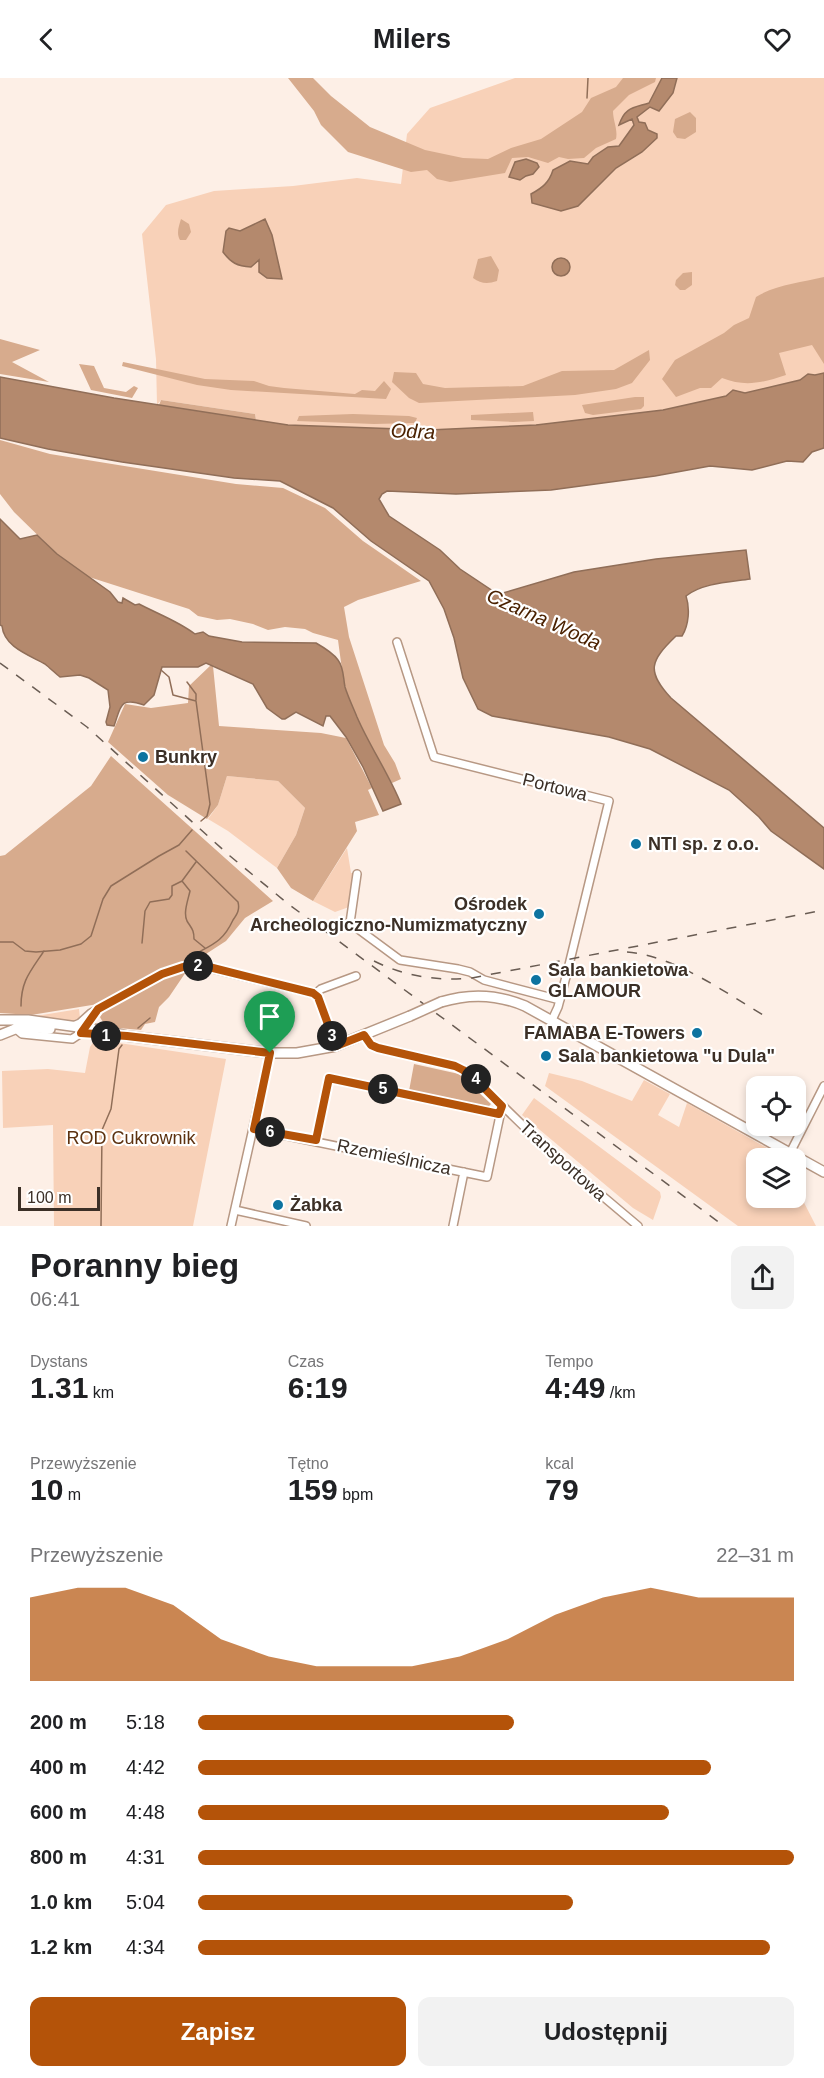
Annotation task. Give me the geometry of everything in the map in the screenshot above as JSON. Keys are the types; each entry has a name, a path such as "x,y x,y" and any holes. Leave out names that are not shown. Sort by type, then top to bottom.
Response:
{"main road":[{"path":"0,1035 15,1028 43,1028 270,1053 297,1053 336,1046 441,1002 465,996 490,996 514,1001 552,1020 781,1148"},
{"path":"0,1020 28,1020 73,1026 83,1031 107,1031 127,1036"},
{"path":"806,1162 824,1172"}],"street":[{"name":"Portowa","path":"397,642 434,757 609,801 560,1000 552,1020"},
{"path":"357,874 350,923 394,957 407,962 470,972 484,980 560,1000"},
{"path":"73,1026 98,1009 162,974 183,967 209,967 315,994 336,1046"},
{"path":"315,994 321,989 356,976"},
{"path":"83,1031 98,1009"},
{"path":"98,1009 95,1016 96,1023 107,1031"},
{"name":"Transportowa","path":"364,1035 371,1045 378,1048 455,1066 471,1075 583,1181 638,1226"},
{"path":"231,1226 270,1053"},
{"path":"316,1140 329,1078 499,1114 502,1106"},
{"path":"793,1148 824,1086"},
{"name":"Rzemieślnicza","path":"254,1129 487,1177 499,1114"},
{"name":"Rzemieślnicza","path":"453,1226 464,1172"},
{"path":"235,1210 306,1226"}],"green space":[{"path":"515,78 824,78 824,373 808,374 800,380 745,393 733,390 726,396 663,410 536,425 429,430 288,425 256,420 255,414 161,400 157,405 156,359 142,234 166,205 214,191 293,186 357,178 401,184 407,134 430,108"},
{"path":"227,776 278,781 305,808 296,835 277,868 208,819 218,805"},
{"path":"347,848 351,873 353,873 349,907 335,912 313,901"},
{"path":"79,1009 80,1018 72,1021 36,1016"},
{"name":"ROD Cukrownik","path":"94,1041 226,1059 193,1226 54,1226 53,1125 3,1128 2,1071 48,1069 85,1073 90,1047"},
{"path":"549,1073 582,1081 632,1101 644,1080 670,1094 658,1115 679,1127 687,1103 767,1148 746,1148 746,1208 806,1206 816,1226 738,1226 545,1086"},
{"path":"534,1098 660,1192 661,1197 653,1220 633,1208 522,1115"}],"shaded area":[{"path":"288,78 313,78 331,96 370,127 425,150 463,158 488,159 511,148 541,139 582,112 591,98 616,87 623,78 656,78 655,82 629,95 613,111 616,139 596,148 584,158 559,157 548,163 528,157 512,158 505,173 450,182 437,179 427,170 411,172 348,152 321,125 314,111"},
{"path":"690,112 696,118 696,132 685,139 677,138 673,132 675,119"},
{"path":"181,219 189,224 191,232 186,240 180,240 179,237"},
{"path":"491,256 499,270 497,281 485,283 473,278 478,259"},
{"path":"692,272 692,285 685,290 680,290 675,285 676,280 683,273"},
{"path":"824,277 824,364 812,345 779,353 786,375 769,380 746,383 722,378 711,388 700,388 676,397 662,379 675,360 749,318 756,297 780,287"},
{"path":"0,339 40,350 12,362 49,382 0,374"},
{"path":"649,350 650,360 632,383 616,389 575,395 419,403 409,398 392,382 394,372 416,373 423,384 445,388 523,386 562,371 614,370"},
{"path":"123,362 205,379 254,381 284,388 355,394 362,390 375,391 384,381 391,389 386,399 231,390 197,385 122,366"},
{"path":"79,364 94,366 104,388 126,392 134,386 138,388 132,398 91,390"},
{"path":"644,397 644,406 641,409 593,415 585,413 582,405"},
{"path":"161,400 255,414 256,420 159,405"},
{"path":"533,412 534,421 471,420 471,415"},
{"path":"353,414 417,418 415,423 297,421 299,416"},
{"path":"0,440 50,454 236,484 283,488 325,508 363,541 421,581 358,600 344,607 349,637 384,745 401,779 392,783 354,712 345,686 338,640 305,629 285,627 268,630 230,619 217,620 198,616 189,609 89,577 57,554 14,512 0,494"},
{"path":"211,665 213,666 219,726 321,733 346,738 372,788 368,790 379,815 355,822 357,831 313,901 291,888 277,868 296,835 305,808 278,781 227,776 218,805 207,819 168,795 108,742 125,704 151,708 188,703 189,686"},
{"path":"111,756 273,901 245,918 226,941 192,963 169,997 159,1007 155,1022 145,1024 141,1030 118,1028 107,1024 100,1017 104,1011 98,1004 31,1015 0,1013 0,856 5,855 91,786"},
{"path":"414,1064 459,1074 491,1104 488,1107 409,1091"}],"water":[{"path":"662,78 677,78 673,93 659,111 650,107 637,117 639,122 645,123 648,130 657,134 657,138 642,152 616,168 578,206 561,211 532,203 531,194 545,185 553,170 570,161 588,164 593,157 608,147 619,146 634,125 632,119 619,125 624,115 630,109 649,103"},
{"path":"526,159 537,163 539,167 533,174 520,180 509,177 515,162"},
{"path":"265,219 272,235 282,279 267,278 259,272 259,260 251,267 242,266 232,261 223,252 226,231 229,228 240,231"},
{"path":"557,258 565,258 570,263 568,274 557,276 552,271 552,263"},
{"path":"824,373 824,448 812,452 803,462 787,461 752,470 710,466 551,490 456,494 387,491 379,499 389,516 440,550 460,569 496,593 503,593 574,572 656,559 746,550 750,579 700,588 686,596 688,616 684,632 682,636 676,636 656,659 655,673 663,689 671,698 824,828 824,869 771,831 729,790 650,749 609,737 492,716 478,709 463,678 454,638 444,609 429,581 371,541 333,508 280,481 234,478 122,462 0,438 0,377 114,398 288,425 429,430 536,425 663,410 726,396 733,390 745,393 800,380 808,374"},
{"path":"0,519 20,539 37,535 57,554 110,592 118,602 122,603 123,598 135,605 139,604 175,621 195,634 203,632 209,636 242,642 316,643 328,650 340,663 345,687 357,717 401,804 383,811 363,767 346,737 330,716 326,716 323,726 296,712 282,719 267,708 253,684 206,663 198,667 162,667 154,695 144,705 125,703 120,709 114,726 107,725 110,707 108,690 80,675 60,677 45,664 25,654 7,640 0,625"}],"waterway":[{"path":"587,98 588,78"},
{"path":"161,670 169,677 173,695 196,701 210,804 207,816 201,821"},
{"path":"187,682 196,694 196,700"},
{"path":"0,942 13,942 25,951 36,952 60,950 81,944 91,936 103,899 111,886 179,845 192,830"},
{"path":"186,851 238,902 239,907 229,928 220,939 190,957 189,962"},
{"path":"196,862 182,881 190,891 186,910 187,921 193,931 194,939 205,948"},
{"path":"142,943 145,911 150,902 169,899 172,895 172,886 182,881"},
{"path":"21,1006 25,983 44,951"},
{"path":"138,1028 150,1018"},
{"path":"101,1226 102,1130 111,1109 119,1049 122,1045"}],"railway":[{"path":"0,663 87,727 230,856 287,903 724,1226"},
{"path":"374,961 398,971 422,977 472,978 824,910"},
{"path":"627,952 646,955 683,969 770,1019"}],"place":[{"name":"Bunkry","path":"143,757"},
{"name":"NTI sp. z o.o.","path":"636,844"},
{"name":"Ośrodek Archeologiczno-Numizmatyczny","path":"539,914"},
{"name":"Sala bankietowa GLAMOUR","path":"536,980"},
{"name":"FAMABA E-Towers","path":"697,1033"},
{"name":"Sala bankietowa \"u Dula\"","path":"546,1056"},
{"name":"Żabka","path":"278,1205"}],"route":[{"path":"183,967 209,967 313,993 318,997 336,1046 364,1035 371,1045 378,1048 455,1066 471,1075 502,1106 499,1114 329,1078 316,1140 254,1129 270,1053 127,1036 81,1033 98,1009 162,974 183,967"}],"water label":[{"name":"Odra","path":"413,431"},
{"name":"Czarna Woda","path":"544,619"}]}
